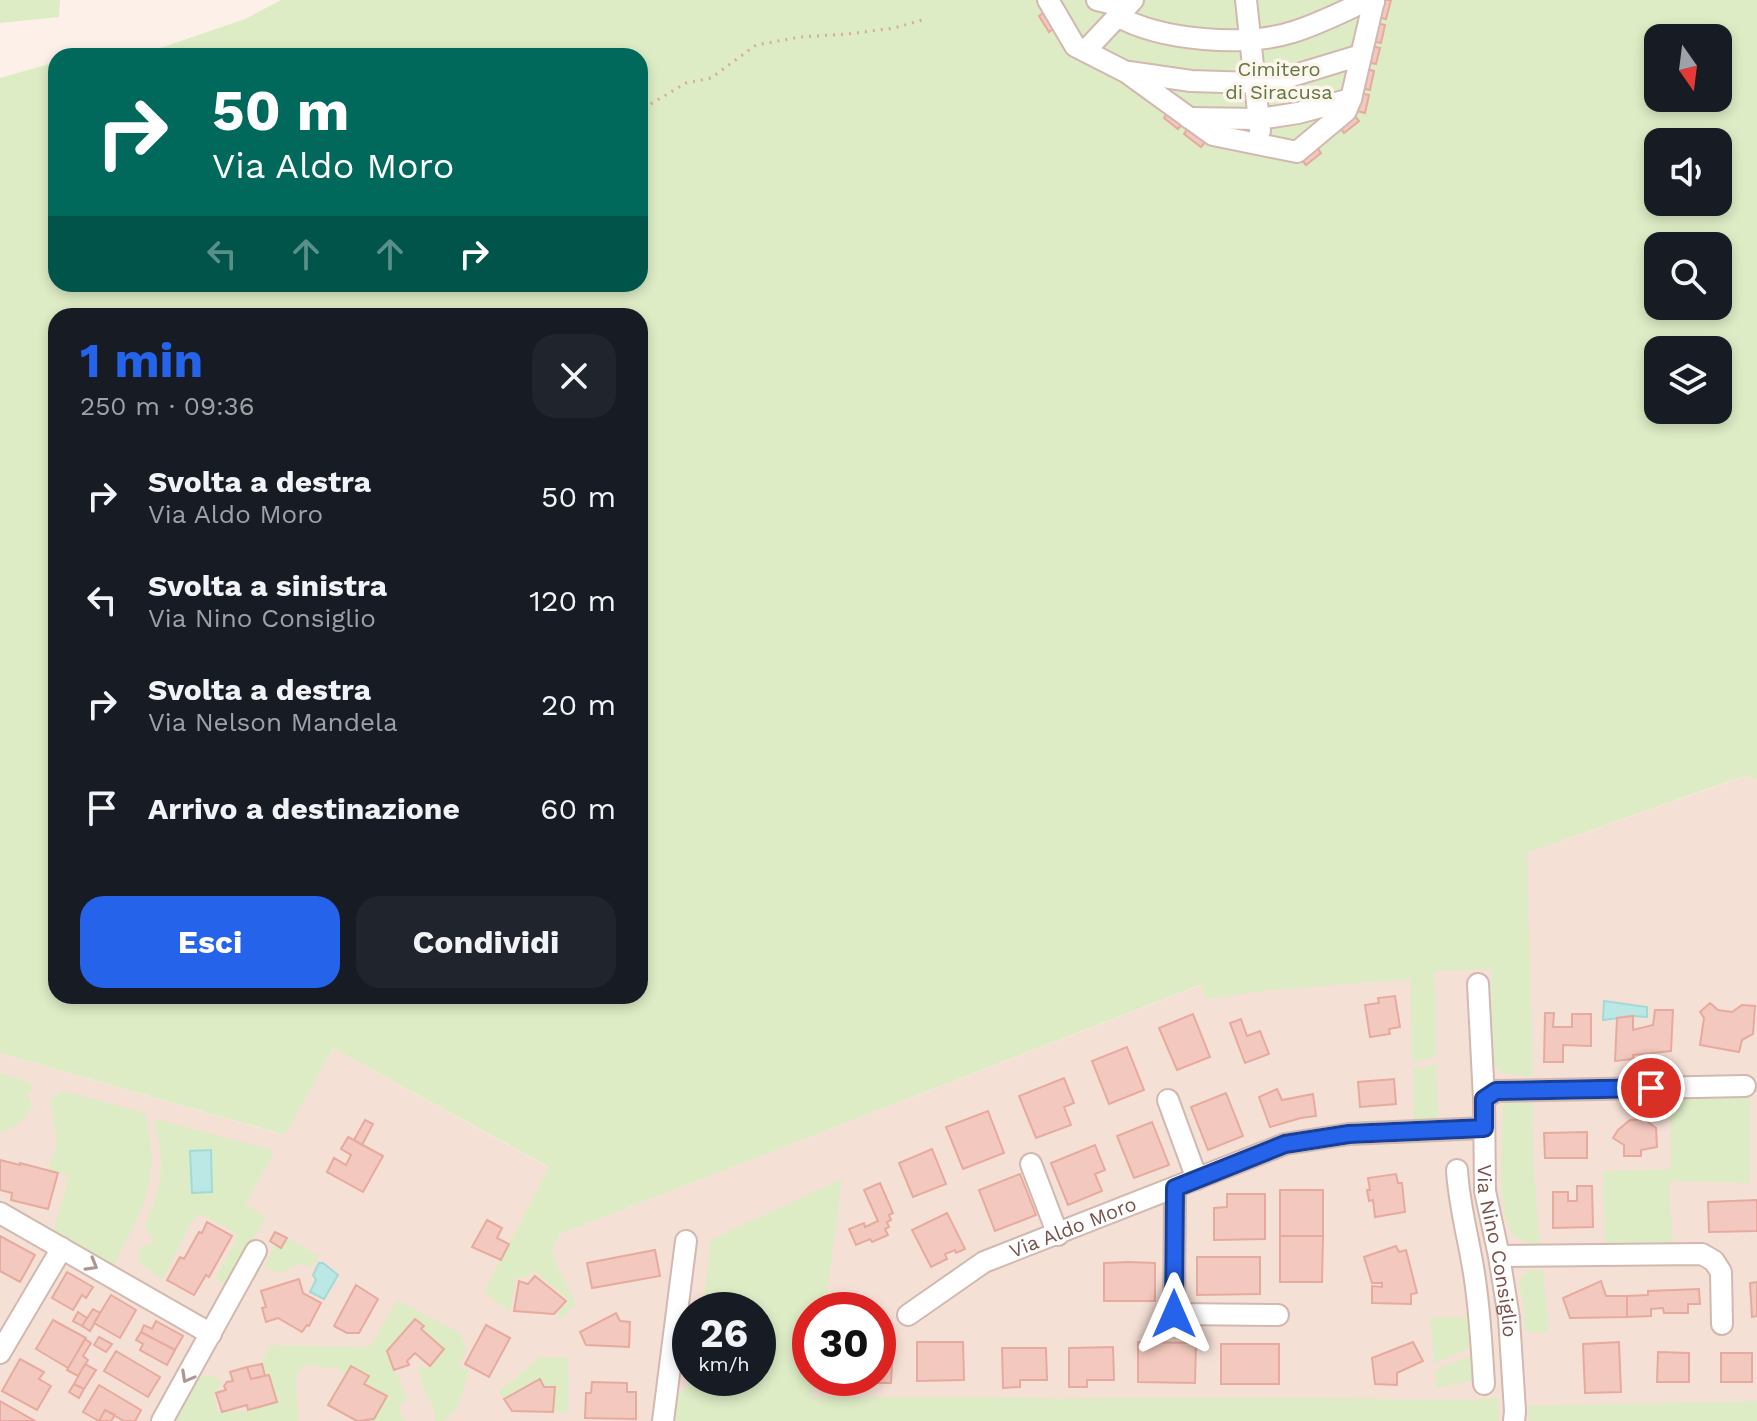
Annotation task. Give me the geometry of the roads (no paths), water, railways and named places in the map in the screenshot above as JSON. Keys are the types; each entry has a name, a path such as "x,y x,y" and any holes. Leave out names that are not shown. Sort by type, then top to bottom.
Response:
{"street":[{"path":"1048,0 1075,46 1126,72 1213,135 1297,152 1346,111 1371,0"},
{"path":"1097,0 1125,8"},
{"path":"1246,0 1262,144"},
{"path":"1125,8 1132,24 1176,36 1250,39 1293,32 1371,0"},
{"path":"1086,50 1125,8"},
{"path":"1126,72 1191,81 1255,83 1304,73 1361,55"},
{"path":"1189,118 1259,119 1298,113 1351,99"},
{"name":"Via Nino Consiglio","path":"1478,984 1485,1191 1509,1318 1514,1421"},
{"path":"1484,1099 1496,1091 1745,1086"},
{"path":"1168,1100 1197,1179"},
{"name":"Via Aldo Moro","path":"908,1315 984,1262 1285,1144 1349,1134 1484,1128"},
{"path":"1031,1164 1058,1235"},
{"path":"1457,1170 1458,1195 1481,1321 1484,1384"},
{"path":"1175,1188 1174,1314 1278,1315"},
{"path":"0,1213 211,1334"},
{"path":"663,1421 686,1241"},
{"path":"0,1353 62,1248"},
{"path":"162,1421 256,1251"},
{"path":"1475,1277 1501,1264 1702,1254 1714,1261 1721,1272 1722,1324"}],"water":[{"path":"1604,1001 1647,1007 1647,1017 1603,1020"},
{"path":"211,1150 212,1192 192,1193 190,1151"},
{"path":"319,1263 338,1275 324,1299 310,1292"}],"park label":[{"name":"Cimitero di Siracusa","path":"1279,80"}]}
